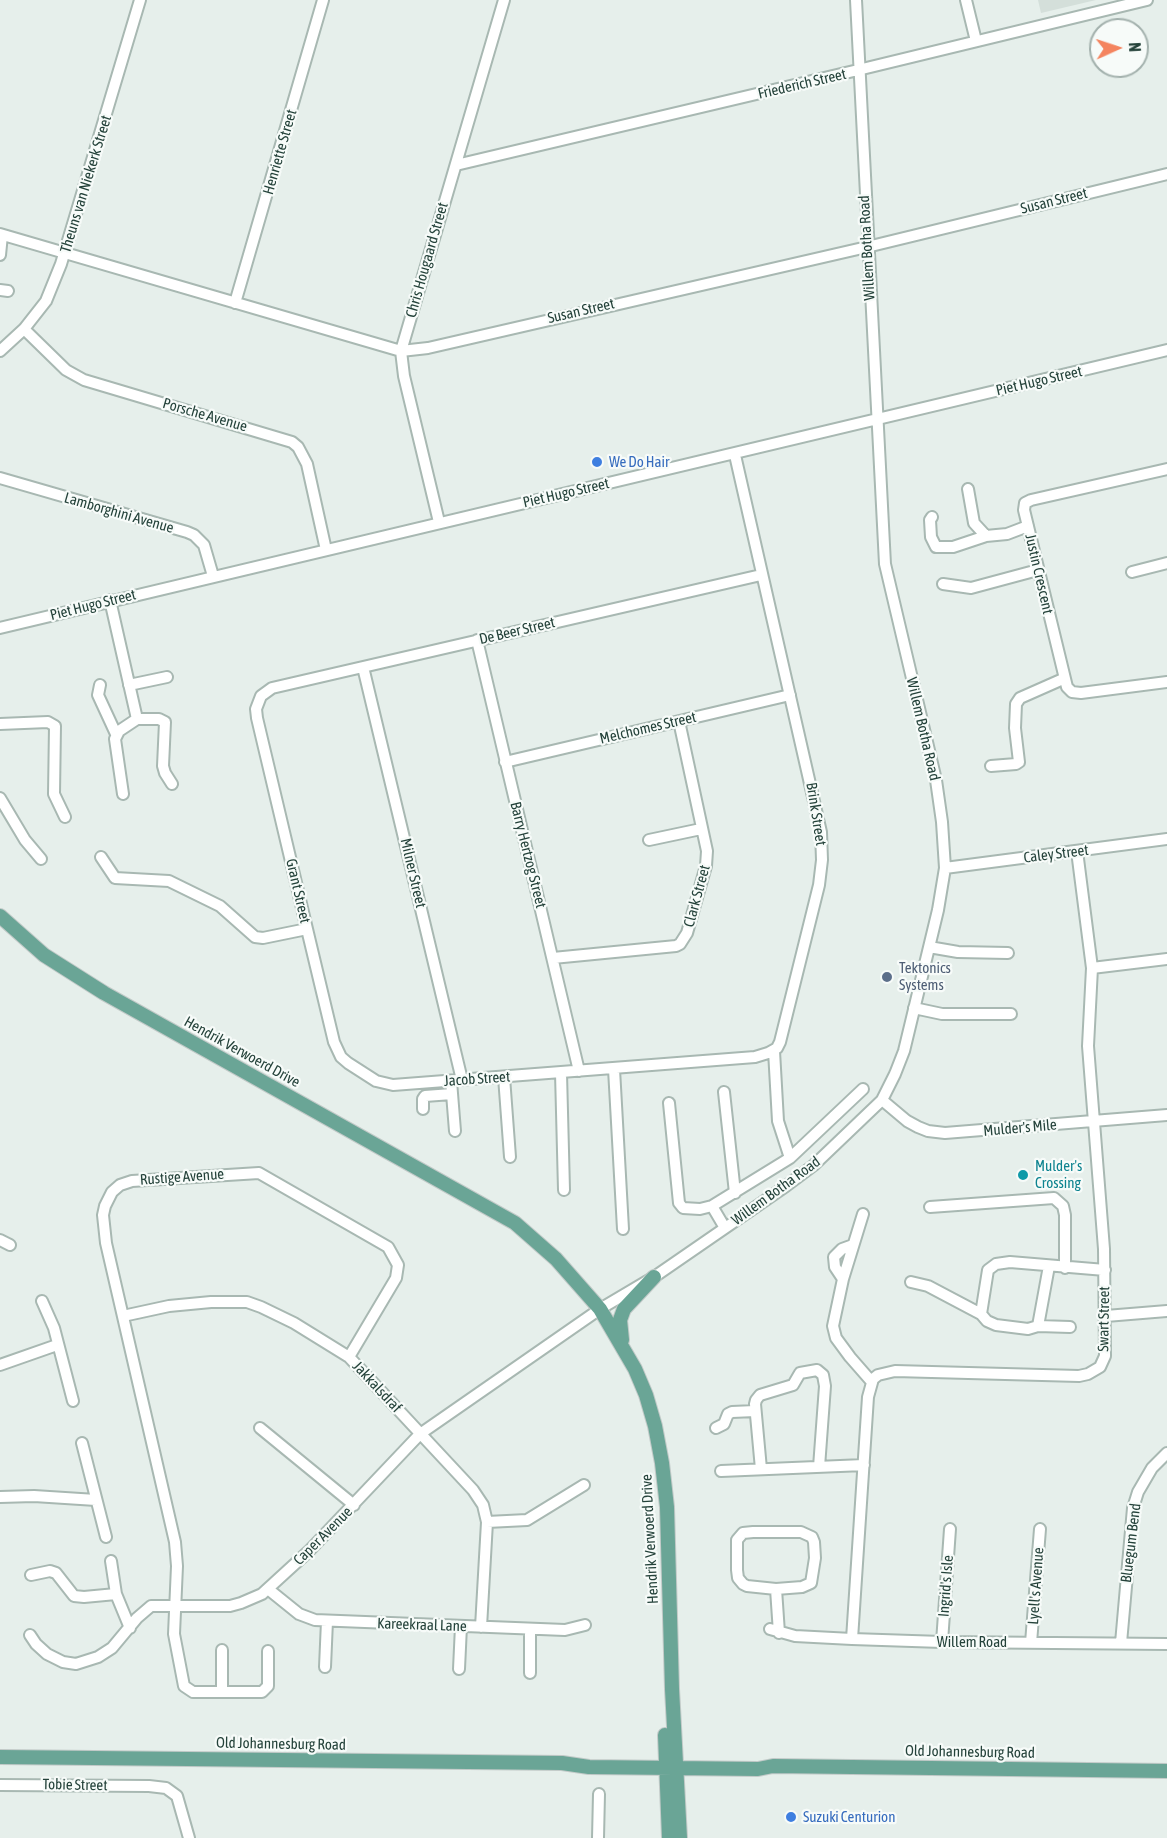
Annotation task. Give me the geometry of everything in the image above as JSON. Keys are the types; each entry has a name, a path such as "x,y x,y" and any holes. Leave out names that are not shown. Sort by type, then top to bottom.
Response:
{"main road":[{"name":"Hendrik Verwoerd Drive","path":"0,916 44,955 104,993 477,1203 492,1209 528,1232 556,1258 596,1311 624,1350 646,1395 662,1463 667,1507 671,1764 669,1838"},
{"path":"624,1350 620,1327 621,1316 630,1301 654,1277"},
{"name":"Hendrik Verwoerd Drive","path":"596,1311 628,1371 647,1429 654,1466 662,1551 671,1764 680,1838"},
{"name":"Old Johannesburg Road","path":"0,1757 562,1763 589,1767 758,1761 773,1766 1167,1771"}],"street":[{"name":"Theuns van Niekerk Street","path":"0,351 24,329 46,301 65,253 140,0"},
{"name":"Henriette Street","path":"235,303 323,0"},
{"name":"Chris Hougaard Street","path":"440,522 401,364 401,351 504,0"},
{"name":"Willem Botha Road","path":"596,1311 654,1277 813,1166 882,1100 904,1051 938,910 945,868 936,780 885,568 855,0"},
{"path":"966,0 976,41"},
{"name":"Friederich Street","path":"456,165 1147,0"},
{"name":"Susan Street","path":"1,235 401,351 428,348 867,247 1167,174"},
{"path":"0,255 1,235"},
{"name":"Porsche Avenue","path":"24,329 66,370 84,380 292,442 298,447 307,464 326,550"},
{"name":"Piet Hugo Street","path":"0,628 440,522 735,455 1167,350"},
{"name":"Brink Street","path":"735,455 819,818 822,860 819,885 780,1042 774,1050"},
{"name":"Justin Crescent","path":"1063,679 1024,510 1025,503 1167,469"},
{"name":"Lamborghini Avenue","path":"0,478 187,532 204,545 213,576"},
{"path":"968,489 974,523 986,536"},
{"path":"933,517 930,520 931,537 936,547 953,548 986,536 1007,534 1028,526"},
{"path":"1132,572 1167,563"},
{"path":"943,584 971,588 1038,570"},
{"name":"De Beer Street","path":"272,688 761,574"},
{"path":"110,600 136,719"},
{"name":"Barry Hertzog Street","path":"477,640 579,1071"},
{"name":"Milner Street","path":"363,667 457,1080 452,1094 455,1131"},
{"path":"129,685 167,677"},
{"path":"991,766 1019,762 1015,728 1017,704 1020,698 1063,679 1069,689 1078,693 1167,682"},
{"path":"100,685 98,695 116,735 114,744 123,794"},
{"name":"Grant Street","path":"272,688 257,702 257,718 337,1050 348,1063 376,1081"},
{"name":"Melchomes Street","path":"506,762 790,694"},
{"path":"116,735 136,719 159,719 165,722 164,766 165,773 172,784"},
{"name":"Clark Street","path":"553,958 676,946 680,944 688,931 706,866 707,851 679,721"},
{"path":"0,724 48,722 55,726 54,794 65,817"},
{"path":"0,798 25,840 41,859"},
{"path":"649,840 701,829"},
{"name":"Caley Street","path":"945,868 1167,839"},
{"name":"Swart Street","path":"871,1381 878,1375 895,1371 1083,1375 1102,1365 1105,1356 1105,1270 1088,1046 1092,968 1077,851"},
{"path":"101,857 115,878 169,881 220,906 255,937 263,938 307,929"},
{"path":"929,947 1008,953"},
{"path":"1092,968 1167,959"},
{"path":"914,1008 942,1014 1011,1014"},
{"path":"579,1071 755,1057 774,1050 778,1121 790,1158"},
{"path":"614,1069 624,1229"},
{"name":"Jacob Street","path":"376,1081 393,1085 579,1071"},
{"path":"561,1073 564,1190"},
{"path":"504,1077 510,1157"},
{"path":"669,1103 679,1203 683,1208 690,1209 712,1206 790,1158 863,1089"},
{"path":"724,1092 735,1193"},
{"path":"423,1108 425,1096 452,1094"},
{"name":"Mulder's Mile","path":"882,1100 907,1121 935,1133 1033,1128 1167,1115"},
{"name":"Rustige Avenue","path":"267,1651 268,1686 262,1692 192,1692 184,1686 174,1634 177,1566 175,1542 111,1269 104,1228 105,1206 112,1192 120,1185 132,1181 259,1173 380,1242 393,1253 398,1265 396,1278 349,1357"},
{"path":"930,1207 1054,1198 1063,1206 1065,1215 1065,1268"},
{"path":"712,1206 725,1228"},
{"path":"852,1639 871,1381 850,1357 834,1333 833,1326 843,1279 835,1267 834,1257 839,1251 853,1245 863,1214"},
{"path":"0,1240 10,1245"},
{"path":"981,1314 988,1270 992,1265 1010,1262 1105,1270"},
{"path":"1038,1326 1049,1266"},
{"path":"912,1282 928,1286 981,1314 987,1321 996,1325 1028,1329 1038,1326 1070,1327"},
{"path":"42,1301 54,1328 73,1401"},
{"name":"Jakkalsdraf","path":"123,1316 179,1305 247,1302 294,1323 349,1357 472,1490 483,1505 487,1522 481,1627"},
{"name":"Caper Avenue","path":"30,1635 47,1654 63,1662 75,1664 104,1654 118,1643 148,1607 155,1605 230,1606 252,1599 268,1589 354,1504 420,1434 596,1311"},
{"path":"1106,1316 1167,1311"},
{"path":"0,1365 57,1345"},
{"path":"760,1469 756,1400 760,1395 793,1386 800,1373 817,1370 823,1375 825,1386 819,1467"},
{"path":"716,1428 724,1424 728,1414 732,1412 755,1411"},
{"path":"260,1428 354,1504"},
{"path":"82,1443 106,1536"},
{"name":"Bluegum Bend","path":"1121,1643 1133,1508 1138,1492 1152,1468 1167,1453"},
{"path":"721,1471 864,1465"},
{"path":"487,1522 517,1522 531,1519 584,1485"},
{"path":"0,1497 33,1496 96,1500"},
{"name":"Ingrid's Isle","path":"942,1642 950,1529"},
{"name":"Lyell's Avenue","path":"1031,1642 1040,1529"},
{"path":"801,1532 813,1539 815,1558 812,1583 802,1587 776,1588 747,1586 738,1578 737,1540 742,1533 801,1532"},
{"path":"111,1561 116,1594 130,1628"},
{"path":"31,1575 50,1571 56,1573 71,1594 78,1596 116,1594"},
{"name":"Willem Road","path":"776,1588 774,1631 795,1636 942,1642 1167,1644"},
{"name":"Kareekraal Lane","path":"268,1589 306,1618 327,1621 565,1630 585,1625"},
{"path":"325,1667 327,1621"},
{"path":"459,1670 461,1626"},
{"path":"530,1629 530,1673"},
{"path":"222,1650 222,1692"},
{"name":"Tobie Street","path":"0,1785 166,1788 177,1796 189,1838"},
{"path":"597,1838 599,1794"}],"shaded area":[{"path":"1038,0 1096,0 1041,13"}],"place":[{"name":"We Do Hair","path":"597,462"},
{"name":"Tektonics Systems","path":"887,977"},
{"name":"Mulder's Crossing","path":"1023,1175"},
{"name":"Suzuki Centurion","path":"791,1817"}]}
